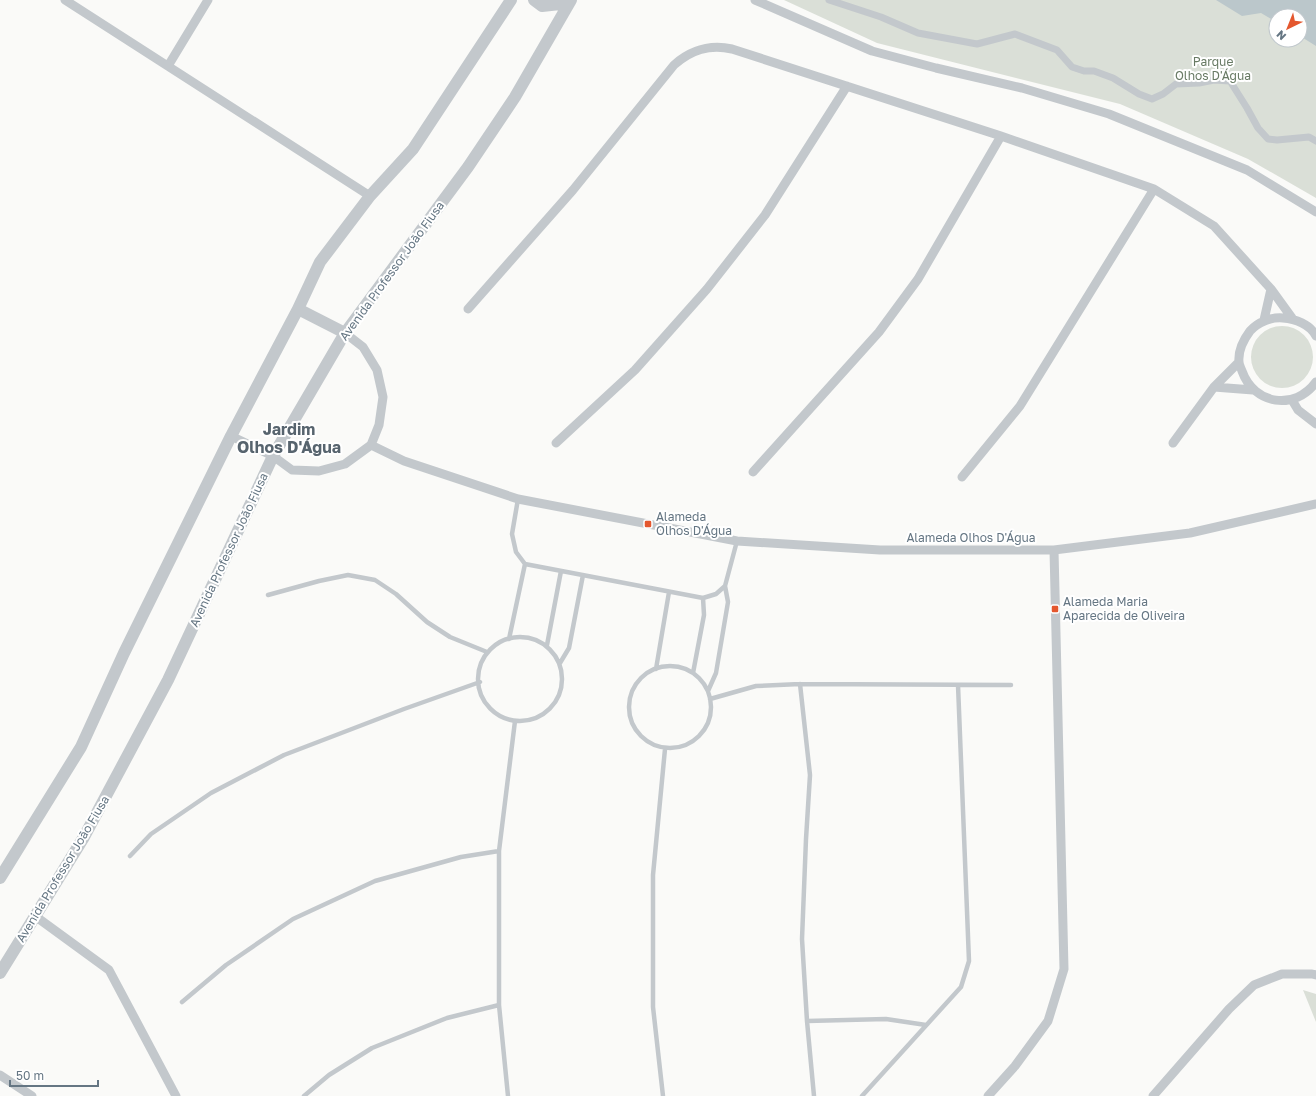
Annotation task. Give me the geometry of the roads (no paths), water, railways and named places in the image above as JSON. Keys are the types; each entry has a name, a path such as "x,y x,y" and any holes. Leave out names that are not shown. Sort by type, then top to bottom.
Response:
{"street":[{"path":"65,0 370,196"},
{"path":"168,66 208,0"},
{"path":"0,878 81,747 124,653 231,436 298,309 320,262 370,196 413,149 511,0"},
{"path":"534,0 542,6 573,1"},
{"path":"755,0 872,51 1022,88 1110,114 1247,170 1316,212"},
{"path":"829,0 881,17 918,33 977,44 1015,34 1057,50 1072,67 1084,71 1094,71 1114,78 1139,94 1152,99 1163,94 1176,84 1214,80 1230,81 1258,128 1268,138 1277,140 1308,137 1316,141"},
{"name":"Avenida Professor João Fiusa","path":"0,973 84,837 168,680 273,456 345,333 472,160 515,97 573,1"},
{"path":"468,309 573,190 674,65 688,54 704,48 723,47 1001,136 1154,189 1214,226 1271,289 1292,318"},
{"path":"556,443 635,370 707,289 766,215 847,86"},
{"path":"753,472 879,332 918,279 1001,136"},
{"path":"962,477 1020,406 1154,189"},
{"path":"1264,320 1271,289"},
{"path":"231,436 273,456 292,470 319,471 344,464 371,445 379,425 383,397 377,370 363,348 345,333 298,309"},
{"path":"1316,334 1304,324 1292,318 1278,317 1264,320 1253,328 1244,339 1239,362 1244,379 1253,390 1265,398 1278,401 1292,400 1301,396 1313,394 1316,382"},
{"path":"1172,443 1214,387 1239,362"},
{"path":"1214,387 1253,390"},
{"path":"1292,400 1298,410 1316,424"},
{"name":"Alameda Olhos D'Água","path":"371,445 404,461 518,499 737,541 880,550 1054,550 1190,533 1316,504"},
{"path":"988,1096 1015,1066 1048,1021 1064,969 1054,550"},
{"path":"35,916 109,970 176,1096"},
{"path":"0,953 15,950"},
{"path":"1153,1096 1229,1009 1254,985 1282,974 1316,975"},
{"path":"0,1076 32,1096"}],"lane":[{"path":"518,499 512,534 516,552 526,564 703,598 716,594 726,586"},
{"path":"708,691 716,672 728,602 726,586 737,541"},
{"path":"509,638 526,564"},
{"path":"547,645 561,571"},
{"path":"268,595 319,581 348,575 374,580 396,594 427,622 450,637 487,652"},
{"path":"560,663 569,648 583,575"},
{"path":"656,669 669,592"},
{"path":"693,673 704,615 703,598"},
{"path":"526,637 547,645 560,663 562,685 554,705 536,718 515,721 494,712 481,694 478,672 487,652 504,639 509,638 526,637"},
{"path":"666,666 683,668 698,677 708,691 712,708 708,725 697,739 682,748 665,749 648,744 635,732 628,716 628,698 636,682 649,671 666,666"},
{"path":"130,856 151,834 211,793 284,755 404,709 480,682"},
{"path":"710,699 756,686 800,684 1011,685"},
{"path":"800,684 810,775 802,939 807,1021 814,1096"},
{"path":"862,1096 961,987 969,960 958,685"},
{"path":"508,1096 499,1005 499,851 515,721"},
{"path":"664,1096 653,1007 653,874 665,749"},
{"path":"182,1002 226,965 293,919 375,881 461,857 499,851"},
{"path":"304,1096 329,1075 372,1048 447,1018 499,1005"},
{"path":"807,1021 886,1019 926,1025"}],"place":[{"name":"Alameda Olhos D'Água","path":"648,524"},
{"name":"Alameda Maria Aparecida de Oliveira","path":"1055,609"}],"district":[{"name":"Jardim Olhos D'Água","path":"289,438"}],"park label":[{"name":"Parque Olhos D'Água","path":"1213,69"}]}
